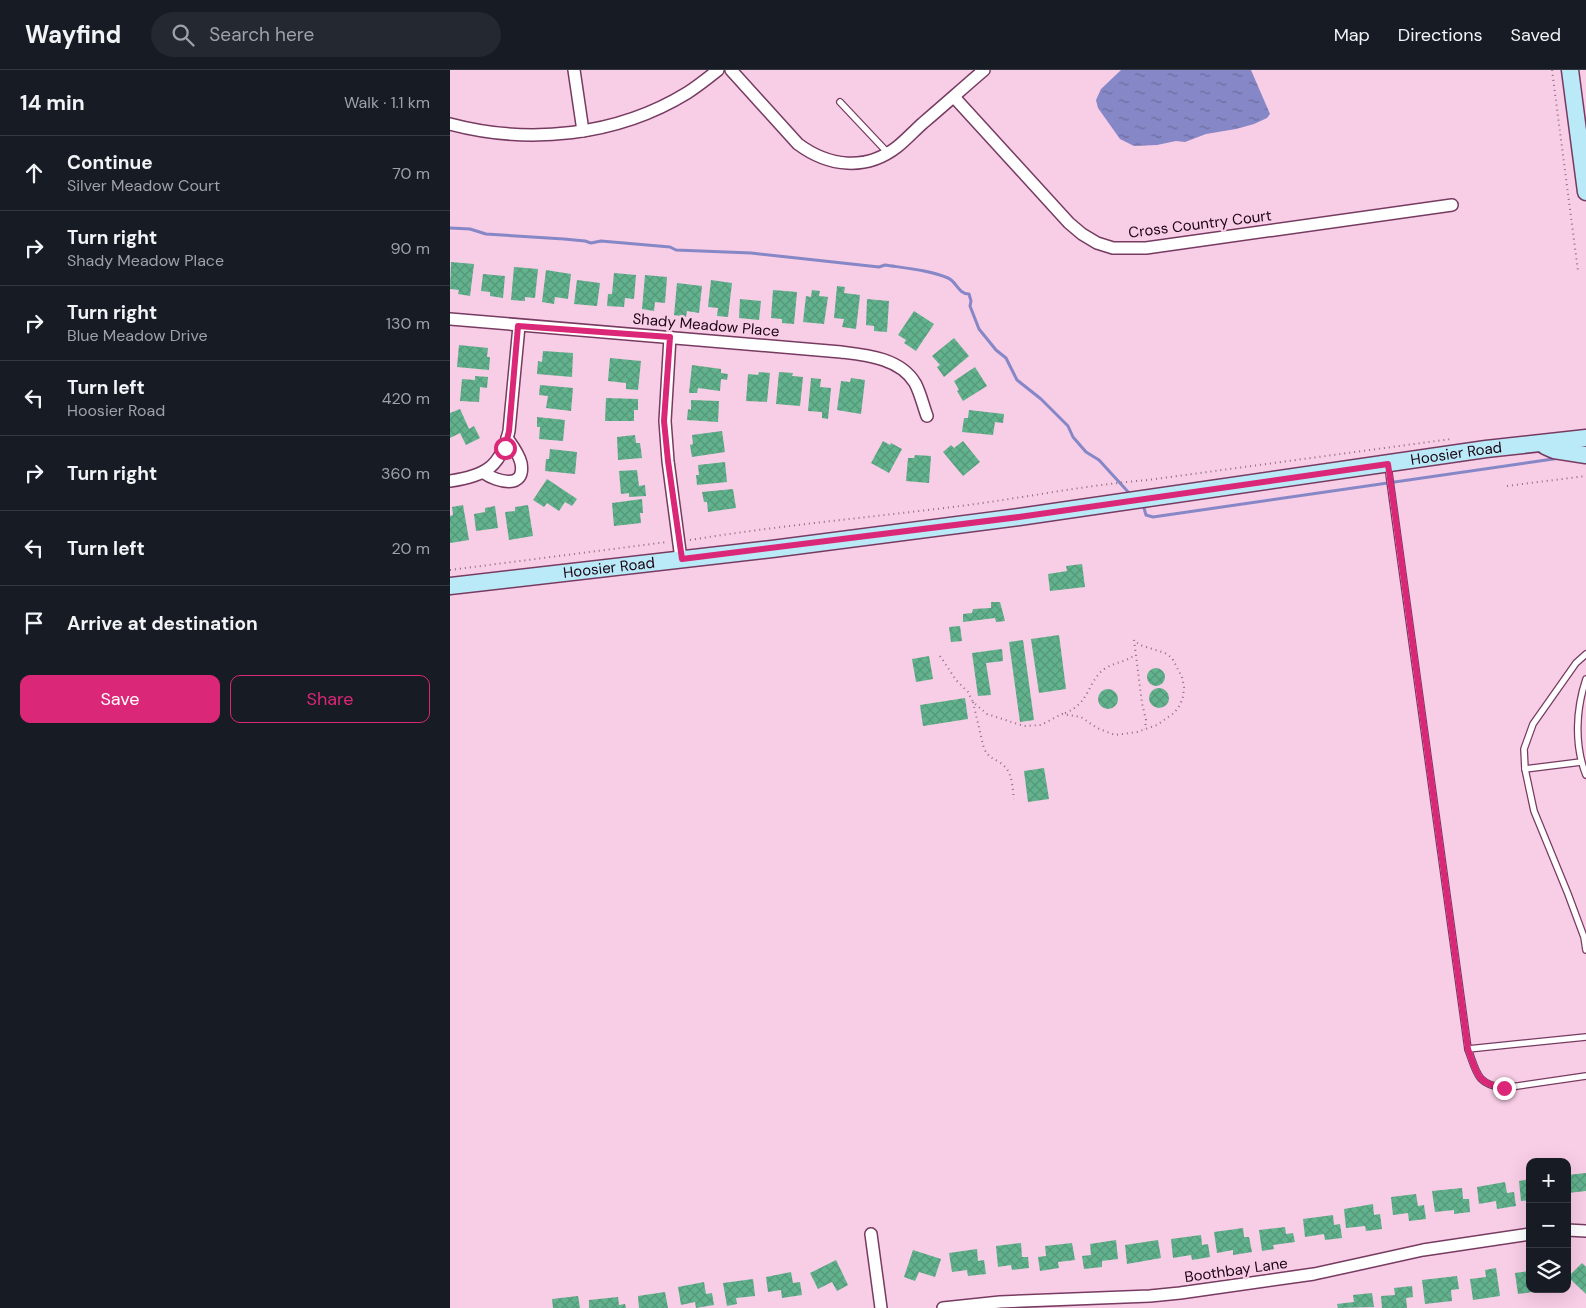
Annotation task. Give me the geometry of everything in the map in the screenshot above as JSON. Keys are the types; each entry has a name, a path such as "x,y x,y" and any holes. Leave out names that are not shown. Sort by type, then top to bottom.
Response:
{"street":[{"path":"574,70 583,131"},
{"path":"450,124 484,132 517,135 550,135 583,131 606,126 656,110 688,93 718,70"},
{"path":"731,70 793,138 809,152 830,161 852,164 864,163 888,153 898,146 984,70"},
{"path":"1570,70 1586,192"},
{"name":"Cross Country Court","path":"954,97 1069,223 1097,243 1113,248 1146,248 1452,205"},
{"name":"Shady Meadow Place","path":"450,319 873,356 895,366 910,376 927,416"},
{"path":"450,480 470,478 484,473 505,448 518,326"},
{"path":"670,337 664,421 682,559"},
{"path":"484,473 502,482 517,478 521,472 521,463 507,438"},
{"name":"Hoosier Road","path":"450,586 1027,516 1486,449 1586,438"},
{"name":"Hoosier Road","path":"1540,444 1554,450 1586,455"},
{"path":"1571,1230 1586,1231"},
{"path":"871,1234 881,1308"},
{"name":"Boothbay Lane","path":"943,1308 1000,1302 1156,1296 1180,1293 1314,1274 1423,1250 1526,1235"}],"lane":[{"path":"840,102 888,153"},
{"path":"1388,464 1468,1049 1479,1078 1491,1086 1504,1088 1586,1076"},
{"path":"1586,654 1576,663 1533,724 1524,749 1525,769 1534,811 1584,937 1586,950"},
{"path":"1586,679 1578,714 1580,762 1586,775"},
{"path":"1525,769 1580,762"},
{"path":"1468,1049 1586,1037"}],"path":[{"path":"1552,70 1578,271"},
{"path":"450,570 649,543 679,541 970,504 1456,438"},
{"path":"1507,486 1586,476"},
{"path":"1062,714 1081,717 1097,728 1115,735 1137,732 1145,729 1162,722 1174,713 1180,705 1184,687 1180,670 1166,652 1140,645 1134,640 1146,720 1145,729"},
{"path":"973,702 987,714 1024,726 1041,725 1074,710 1080,705 1094,681 1106,668 1135,655"},
{"path":"940,656 956,680 968,692 973,702 984,749 988,755 1005,767 1010,774 1014,799"}],"water":[{"path":"1121,70 1251,70 1270,114 1267,118 1254,124 1206,134 1185,142 1176,141 1157,145 1134,146 1120,139 1098,108 1096,100 1101,89"}],"building":[{"path":"451,262 474,264 470,296 458,294 459,290 450,289"},
{"path":"514,267 538,269 535,298 525,297 525,301 511,300"},
{"path":"546,270 571,274 568,299 555,297 554,304 542,302"},
{"path":"614,273 636,275 634,299 625,298 624,307 607,306 608,294 612,294"},
{"path":"483,274 505,276 503,298 490,296 490,292 481,291"},
{"path":"645,275 667,277 665,303 655,302 654,311 642,309"},
{"path":"577,280 600,283 597,306 574,304"},
{"path":"711,280 732,283 728,317 717,316 718,308 708,307"},
{"path":"677,283 702,286 699,313 687,311 686,317 674,315"},
{"path":"837,286 845,287 844,293 860,295 856,329 842,327 844,319 834,318"},
{"path":"773,290 797,292 794,324 782,323 782,319 771,318"},
{"path":"812,290 820,291 819,296 828,297 824,324 803,322 806,296 811,297"},
{"path":"740,299 761,301 759,320 739,318"},
{"path":"867,299 889,301 887,332 874,331 874,326 866,325"},
{"path":"914,311 934,324 916,351 904,343 906,340 898,335"},
{"path":"954,338 969,356 944,377 937,367 940,365 932,356"},
{"path":"459,345 488,348 487,357 490,357 489,370 457,367"},
{"path":"543,351 573,353 572,377 537,374 538,361 542,362"},
{"path":"610,358 641,361 638,390 626,389 626,383 608,381"},
{"path":"692,365 721,369 721,373 728,374 727,380 721,379 720,391 698,388 697,393 689,393"},
{"path":"975,367 987,386 963,401 954,381"},
{"path":"759,372 770,373 767,402 746,401 748,374 758,375"},
{"path":"779,372 793,373 792,376 803,377 800,406 776,404"},
{"path":"475,376 488,377 487,388 480,387 479,402 460,401 462,379 475,380"},
{"path":"811,378 821,379 820,387 831,388 828,419 822,418 822,412 808,411"},
{"path":"851,378 865,380 861,414 837,410 841,381 850,382"},
{"path":"540,385 573,388 571,411 546,408 548,396 539,395"},
{"path":"606,398 638,399 638,410 634,410 634,421 605,421"},
{"path":"691,400 719,401 718,422 687,420 688,409 691,410"},
{"path":"460,409 469,429 474,426 480,438 466,445 460,433 450,438 450,413"},
{"path":"969,410 1004,414 1003,423 995,422 993,435 962,432 964,418 968,418"},
{"path":"537,417 565,420 563,441 539,439 540,427 537,427"},
{"path":"722,431 725,452 692,457 690,445 693,444 692,435"},
{"path":"635,435 636,443 640,443 642,458 618,460 617,437"},
{"path":"883,441 902,449 889,473 871,463"},
{"path":"963,441 980,462 963,476 943,452 951,445 954,448"},
{"path":"550,449 577,452 575,474 545,471 546,459 549,459"},
{"path":"915,455 931,456 929,483 906,481 908,458 914,458"},
{"path":"725,462 727,482 697,485 698,465"},
{"path":"637,470 639,486 645,485 646,496 629,497 629,493 621,494 619,471"},
{"path":"547,479 577,499 572,506 565,502 559,511 547,503 544,507 533,500"},
{"path":"733,489 736,508 708,512 707,502 704,502 702,492"},
{"path":"642,499 643,513 640,513 641,523 614,526 612,503"},
{"path":"463,505 469,540 450,543 452,507"},
{"path":"528,505 533,536 509,540 505,512 515,511 515,507"},
{"path":"495,506 498,528 476,531 474,514 485,512 485,508"},
{"path":"1082,564 1085,587 1050,591 1048,574 1067,571 1066,566"},
{"path":"991,602 1000,602 1005,621 996,622 995,618 963,622 963,614 972,613 973,609 991,608"},
{"path":"960,626 962,641 951,642 949,627"},
{"path":"1059,635 1066,689 1039,693 1031,639"},
{"path":"1023,640 1034,720 1020,722 1009,642"},
{"path":"1002,649 1003,661 986,663 991,695 978,696 972,653"},
{"path":"929,656 933,679 916,682 912,659"},
{"path":"1152,668 1160,668 1165,673 1163,684 1152,686 1147,681 1147,673"},
{"path":"1159,688 1166,691 1169,698 1166,705 1159,708 1152,705 1149,698 1152,691"},
{"path":"1108,689 1115,692 1118,699 1115,706 1108,709 1101,706 1098,699 1101,692"},
{"path":"965,698 968,719 923,726 920,705"},
{"path":"1044,768 1049,799 1028,802 1024,771"},
{"path":"1586,1173 1586,1191 1571,1193 1571,1175"},
{"path":"1526,1180 1526,1200 1521,1201 1519,1181"},
{"path":"1505,1182 1507,1193 1514,1192 1516,1206 1497,1209 1496,1201 1479,1204 1477,1187"},
{"path":"1462,1188 1463,1199 1469,1199 1470,1212 1454,1214 1454,1210 1435,1212 1432,1191"},
{"path":"1416,1194 1418,1206 1424,1205 1426,1219 1409,1221 1408,1213 1393,1215 1391,1197"},
{"path":"1373,1204 1374,1215 1380,1214 1382,1229 1366,1231 1365,1226 1346,1228 1344,1209"},
{"path":"1333,1215 1334,1225 1340,1224 1342,1238 1325,1240 1324,1234 1305,1237 1303,1219"},
{"path":"1285,1227 1286,1234 1293,1233 1295,1242 1273,1245 1274,1249 1262,1251 1259,1230"},
{"path":"1243,1228 1244,1237 1249,1237 1252,1252 1233,1255 1233,1250 1217,1253 1214,1232"},
{"path":"1201,1235 1202,1245 1208,1244 1210,1257 1192,1260 1191,1255 1173,1258 1171,1239"},
{"path":"1116,1240 1118,1259 1102,1261 1102,1267 1084,1269 1082,1256 1091,1255 1090,1244"},
{"path":"1158,1240 1161,1258 1127,1264 1125,1245"},
{"path":"1021,1243 1022,1257 1028,1257 1029,1268 1012,1270 1011,1265 998,1267 996,1246"},
{"path":"1072,1243 1075,1260 1058,1262 1059,1268 1040,1271 1038,1257 1046,1256 1045,1246"},
{"path":"977,1249 978,1261 984,1260 986,1274 968,1276 967,1270 952,1272 949,1253"},
{"path":"913,1250 941,1259 935,1277 919,1272 915,1281 904,1277"},
{"path":"836,1260 848,1285 837,1291 832,1282 818,1289 810,1273"},
{"path":"1582,1263 1586,1267 1586,1294 1571,1280 1571,1274"},
{"path":"1496,1268 1500,1296 1473,1300 1470,1279 1486,1277 1485,1270"},
{"path":"791,1272 793,1283 800,1282 802,1295 782,1298 781,1290 768,1292 766,1277"},
{"path":"1526,1272 1526,1293 1518,1294 1515,1273"},
{"path":"1457,1276 1459,1289 1451,1290 1452,1301 1425,1304 1422,1280"},
{"path":"753,1279 755,1296 736,1298 737,1304 727,1306 723,1283"},
{"path":"704,1282 706,1294 712,1293 714,1305 696,1308 695,1302 681,1305 678,1287"},
{"path":"1412,1286 1413,1297 1406,1298 1407,1308 1382,1308 1381,1296 1395,1295 1394,1288"},
{"path":"665,1292 668,1308 639,1308 638,1296"},
{"path":"1372,1293 1374,1307 1338,1308 1337,1304 1354,1302 1353,1295"},
{"path":"578,1296 580,1308 553,1308 552,1299"},
{"path":"618,1297 619,1305 625,1304 626,1308 589,1308 589,1300"}],"waterway":[{"path":"450,228 470,229 486,234 564,239 591,243 601,241 670,247 676,250 751,253 879,267 885,265 941,275 954,282 962,292 969,294 970,306 979,329 996,350 1006,358 1017,380 1041,399 1068,426 1073,437 1086,452 1099,460 1130,494"},
{"path":"1144,508 1146,515 1153,517 1560,458"}],"route":[{"path":"505,448 509,431 518,326 670,337 664,421 674,513 682,559 1019,517 1388,464 1468,1049 1479,1078 1491,1086 1504,1088"}]}
